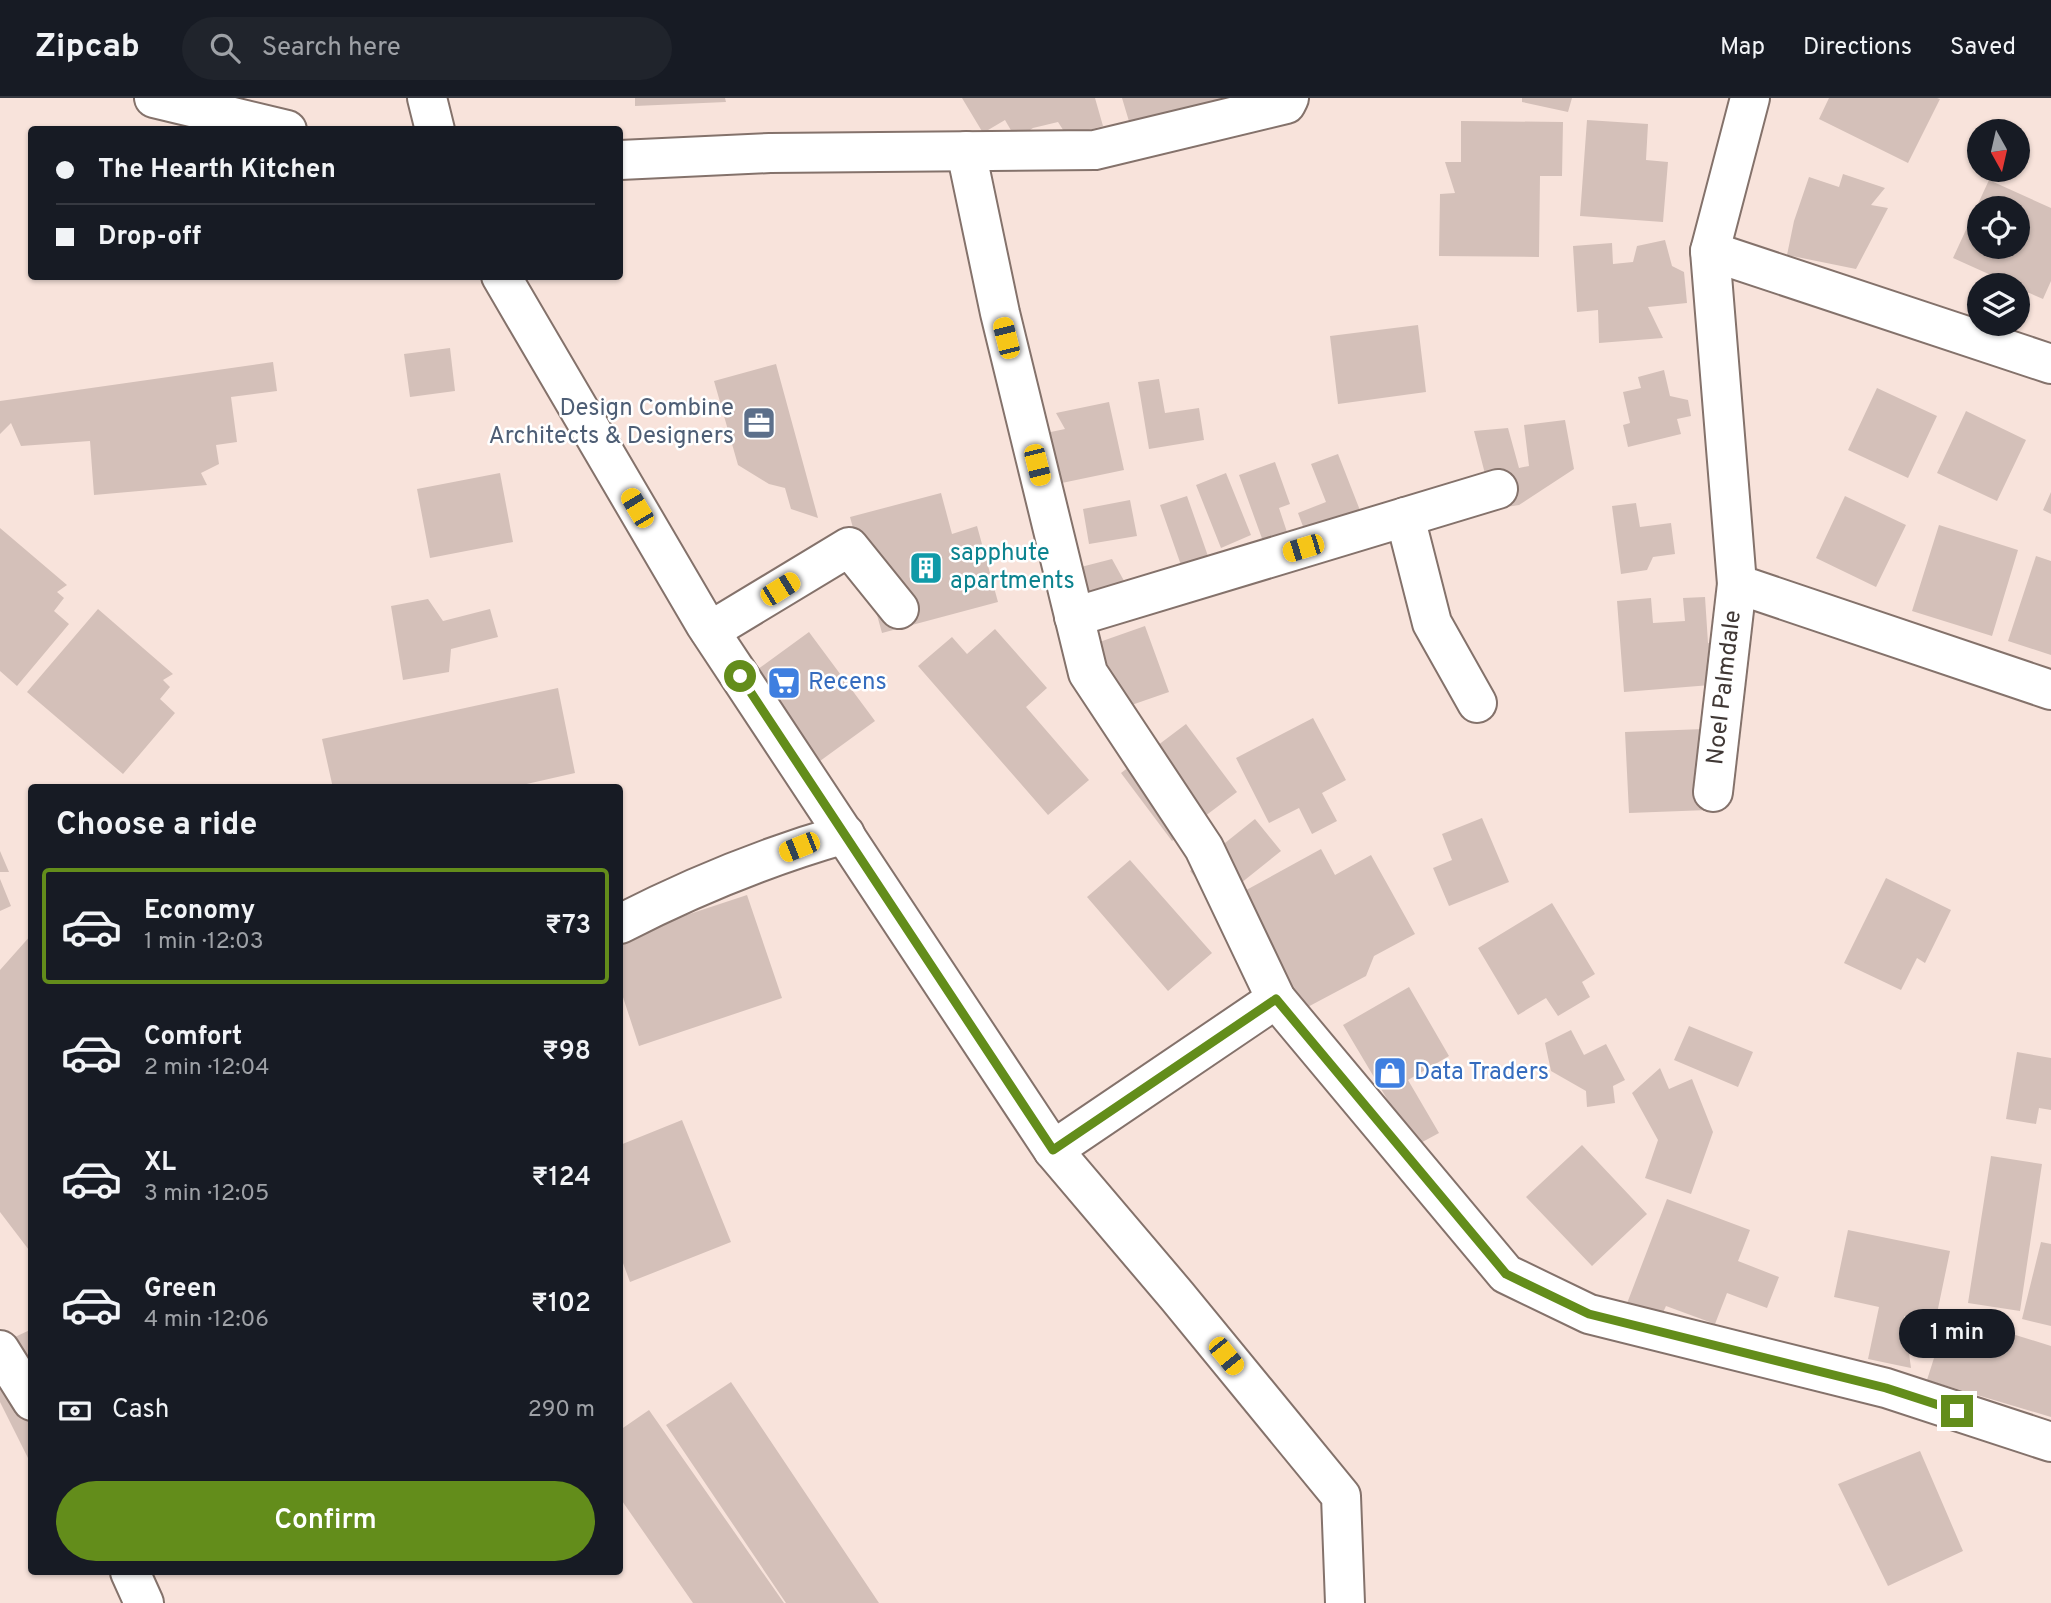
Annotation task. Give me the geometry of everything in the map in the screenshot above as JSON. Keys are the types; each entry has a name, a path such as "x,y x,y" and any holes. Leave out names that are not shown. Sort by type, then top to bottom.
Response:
{"street":[{"path":"154,98 270,126"},
{"path":"427,98 434,126"},
{"path":"623,160 771,153 1095,150 1286,104 1289,98"},
{"name":"Noel Palmdale","path":"1713,792 1737,584 1710,251 1750,98"},
{"path":"966,151 1000,313 1088,673 1204,848 1276,999 1506,1274 1589,1314 1886,1388 2051,1442"},
{"path":"1710,251 2051,364"},
{"path":"503,280 710,631 1053,1150 1341,1496 1345,1603"},
{"path":"1074,617 1498,489"},
{"path":"1405,517 1432,623 1477,703"},
{"path":"710,631 849,547 899,609"},
{"path":"1737,584 2051,690"},
{"path":"623,922 664,901 799,847 845,834"},
{"path":"1053,1150 1276,999"},
{"path":"0,1350 28,1395"},
{"path":"131,1575 144,1603"}],"building":[{"path":"635,98 725,98 726,102 635,106"},
{"path":"962,98 1095,98 1103,126 1067,136 1058,122 1033,128 1016,139 1005,120 983,133"},
{"path":"1122,98 1228,98 1228,99 1131,128"},
{"path":"1522,98 1572,98 1568,112 1522,102"},
{"path":"1829,98 1940,99 1908,163 1819,119"},
{"path":"1587,120 1648,124 1646,160 1668,162 1663,222 1580,216"},
{"path":"1461,121 1563,122 1562,176 1540,176 1539,257 1439,256 1440,194 1455,193 1445,162 1461,162"},
{"path":"1843,174 1885,188 1871,205 1888,208 1856,269 1787,255 1794,221 1809,177 1839,187"},
{"path":"1988,182 2024,196 1982,196"},
{"path":"2030,199 2051,208 2051,281 2043,299 2030,293 2030,273 1986,273 1953,258 1967,228 1967,259 2030,259"},
{"path":"1665,240 1672,266 1684,272 1687,303 1648,307 1663,338 1599,343 1598,310 1577,312 1573,246 1612,243 1613,264 1633,262 1637,246"},
{"path":"1418,325 1426,392 1338,404 1330,336"},
{"path":"450,348 455,391 410,397 404,354"},
{"path":"273,362 277,391 231,397 237,442 216,445 219,464 201,473 207,485 94,495 90,441 21,446 11,423 0,434 0,401"},
{"name":"Design Combine Architects & Designers","path":"776,364 818,518 791,509 785,488 769,484 738,465 714,381"},
{"path":"1664,370 1670,396 1688,400 1691,416 1677,419 1681,434 1628,447 1623,425 1630,423 1623,392 1641,388 1638,377"},
{"path":"1159,379 1165,413 1199,408 1204,440 1149,449 1138,382"},
{"path":"1877,388 1937,416 1908,478 1848,450"},
{"path":"1109,402 1124,470 1057,484 1046,433 1065,429 1056,413"},
{"path":"1966,411 2026,440 1997,501 1937,473"},
{"path":"1565,420 1574,469 1519,505 1494,509 1474,431 1508,428 1519,468 1529,466 1524,425"},
{"path":"1338,454 1363,518 1308,540 1298,513 1326,502 1311,464"},
{"path":"1275,462 1290,504 1279,508 1288,535 1264,544 1239,475"},
{"path":"500,473 513,542 430,558 417,489"},
{"path":"1226,473 1251,535 1221,548 1196,485"},
{"path":"2051,492 2051,514 2043,510"},
{"name":"sapphute apartments","path":"941,493 952,534 977,526 998,602 882,633 850,517"},
{"path":"1187,496 1209,559 1182,568 1160,505"},
{"path":"1845,496 1906,525 1876,587 1816,558"},
{"path":"1130,500 1137,536 1089,544 1083,509"},
{"path":"1636,503 1640,527 1671,523 1675,554 1653,557 1647,570 1621,574 1612,506"},
{"path":"1939,525 2018,550 1992,636 1912,611"},
{"path":"0,528 67,585 57,592 64,598 54,611 69,624 17,686 0,671"},
{"path":"2036,556 2051,561 2051,655 2008,641"},
{"path":"1112,559 1128,588 1085,599 1077,568"},
{"path":"1705,597 1708,643 1720,642 1723,684 1624,692 1617,601 1651,598 1653,623 1685,621 1683,598"},
{"path":"428,599 443,621 490,609 498,637 451,649 449,672 403,680 391,606"},
{"path":"98,609 173,674 163,680 170,687 160,699 175,713 123,774 27,692"},
{"path":"1145,626 1169,692 1097,717 1074,651"},
{"path":"995,629 1047,688 1026,707 1089,780 1048,815 918,666 952,637 967,654"},
{"path":"809,632 875,721 820,761 754,672"},
{"path":"558,688 575,773 527,784 332,784 322,739"},
{"path":"1313,718 1346,780 1322,793 1337,821 1312,834 1299,808 1269,823 1236,758"},
{"path":"1186,724 1237,792 1172,841 1121,773"},
{"path":"1704,729 1708,810 1629,813 1625,732"},
{"path":"1482,818 1509,882 1449,906 1433,868 1452,860 1442,834"},
{"path":"1255,819 1281,851 1216,903 1190,871"},
{"path":"1321,849 1335,875 1371,855 1415,934 1374,956 1366,976 1302,1010 1239,894"},
{"path":"0,851 9,872 0,872"},
{"path":"1130,860 1212,953 1168,991 1087,897"},
{"path":"1886,878 1951,910 1925,963 1917,958 1901,990 1844,963"},
{"path":"0,879 11,906 0,911"},
{"path":"747,895 782,998 639,1046 623,997 623,936"},
{"path":"1552,903 1595,974 1582,982 1590,997 1558,1016 1546,998 1518,1015 1478,948"},
{"path":"28,938 28,1249 0,1212 0,970"},
{"path":"1409,987 1449,1056 1408,1080 1439,1133 1415,1146 1343,1025"},
{"path":"1689,1026 1753,1052 1738,1087 1674,1060"},
{"path":"1571,1030 1584,1055 1606,1044 1625,1080 1613,1086 1615,1103 1587,1107 1586,1091 1551,1071 1545,1043"},
{"path":"2017,1052 2051,1058 2051,1110 2039,1108 2036,1124 2006,1119"},
{"path":"1660,1068 1669,1089 1692,1079 1713,1132 1691,1194 1645,1178 1658,1140 1632,1093"},
{"path":"682,1120 731,1242 630,1282 623,1263 623,1144"},
{"path":"1582,1145 1647,1214 1592,1266 1526,1197"},
{"path":"1991,1156 2042,1164 2020,1311 1968,1303"},
{"path":"1667,1199 1750,1230 1738,1261 1779,1277 1767,1308 1727,1293 1715,1324 1666,1306 1660,1319 1626,1306"},
{"path":"1848,1230 1950,1251 1935,1323 1904,1316 1911,1368 1868,1359 1879,1307 1834,1297"},
{"path":"2041,1242 2051,1244 2051,1326 2022,1319"},
{"path":"1948,1314 2051,1346 2051,1417 1927,1380"},
{"path":"28,1331 28,1458 0,1402 0,1344"},
{"path":"731,1382 879,1603 786,1603 666,1425"},
{"path":"649,1410 784,1603 693,1603 623,1502 623,1428"},
{"path":"1920,1451 1963,1551 1888,1586 1838,1484"}],"place":[{"name":"Design Combine Architects & Designers","path":"759,423"},
{"name":"sapphute apartments","path":"926,568"},
{"name":"Recens","path":"784,683"},
{"name":"Data Traders","path":"1390,1073"}],"route":[{"path":"740,676 1053,1150 1276,999 1506,1274 1589,1314 1886,1388 1957,1411"}]}
